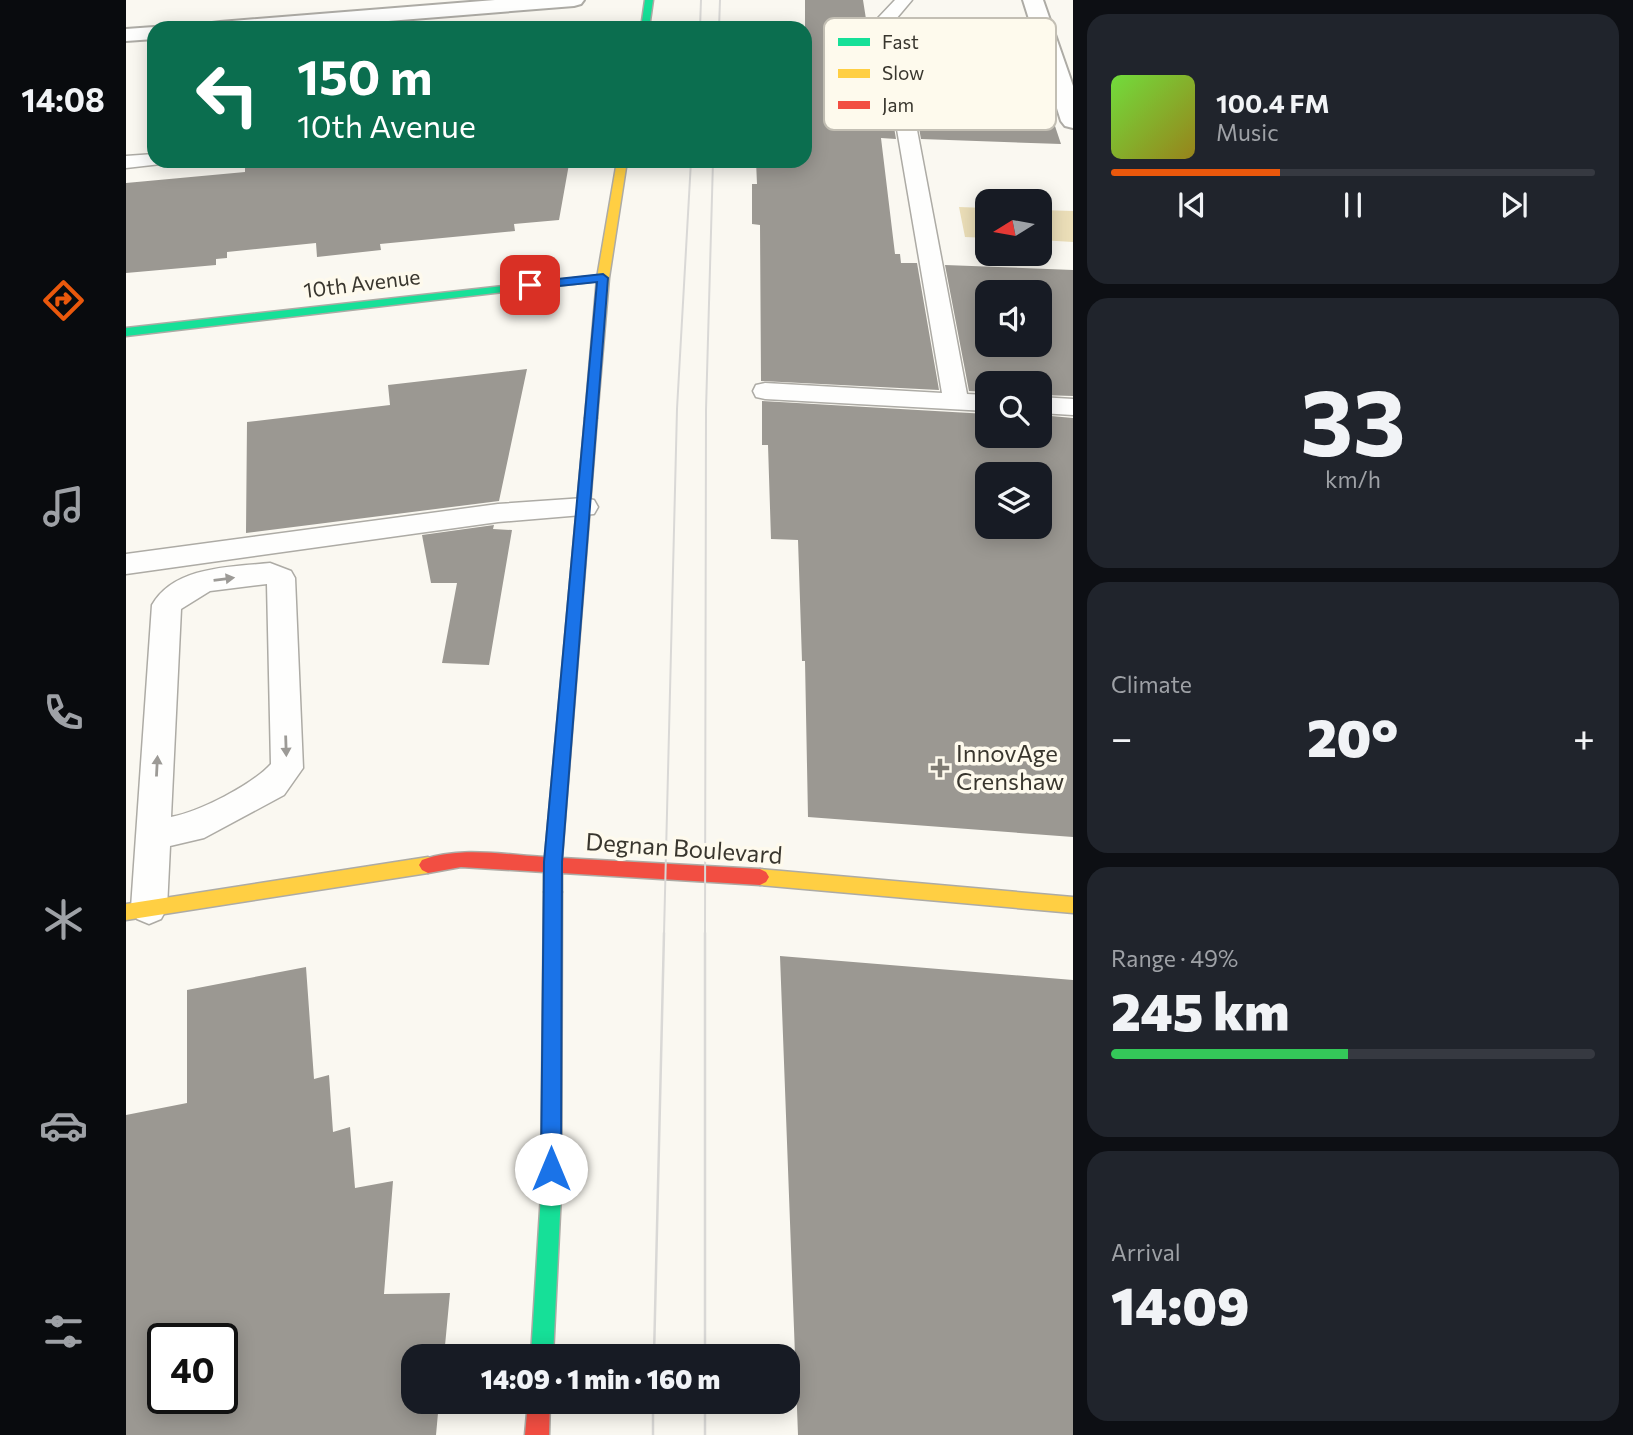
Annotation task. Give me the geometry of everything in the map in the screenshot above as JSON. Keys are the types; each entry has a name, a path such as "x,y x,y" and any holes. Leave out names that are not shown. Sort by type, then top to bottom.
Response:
{"street":[{"path":"309,21 575,0"},
{"path":"646,21 649,0"},
{"path":"1033,0 1039,18"},
{"path":"126,36 147,34"},
{"path":"1056,70 1073,121"},
{"path":"543,1344 551,1194 553,862 603,278 621,168"},
{"name":"10th Avenue","path":"126,332 603,278"},
{"name":"Degnan Boulevard","path":"138,910 461,860 553,862 706,872 1073,905"},
{"path":"537,1435 538,1414"}],"lane":[{"path":"887,18 904,0"},
{"path":"907,130 956,401"},
{"path":"126,162 147,160"},
{"path":"765,391 975,402"},
{"path":"1052,406 1073,407"},
{"path":"126,564 498,513 584,507"},
{"path":"138,910 153,834 167,605 181,590 197,582 270,573 281,578 286,768 272,785 192,828 153,834"}],"shaded area":[{"path":"959,207 975,208 975,237 965,237"},
{"path":"1052,210 1073,211 1073,242 1052,241"}],"building":[{"path":"805,0 863,0 866,18 824,18 824,130 894,130 896,139 881,138 895,254 900,254 901,263 917,263 939,390 761,381 760,225 752,224 752,184 757,184 756,168 812,168 812,21 805,21"},
{"path":"1056,129 1061,144 921,139 919,130"},
{"path":"245,168 568,168 559,220 514,224 515,231 380,244 381,250 317,257 316,243 227,252 227,258 216,259 216,265 126,273 126,183 245,172"},
{"path":"945,265 1073,270 1073,396 1052,395 1052,371 975,371 975,391 969,391"},
{"path":"527,369 499,501 246,533 247,422 390,405 388,385"},
{"path":"762,401 975,413 975,448 1052,448 1052,416 1073,418 1073,837 808,817 805,661 802,661 798,540 771,539 768,445 762,445"},
{"path":"494,525 493,529 512,530 489,665 442,663 457,583 431,583 422,535"},
{"path":"780,956 1073,980 1073,1435 798,1435 800,1344 795,1344"},
{"path":"306,967 314,1079 329,1075 333,1132 350,1127 355,1188 393,1181 384,1294 450,1293 445,1344 401,1344 401,1414 438,1414 436,1435 126,1435 126,1115 187,1103 187,990"}],"tram line":[{"path":"700,21 701,0"},
{"path":"719,21 720,0"},
{"path":"664,934 677,409 691,168"},
{"path":"705,934 706,410 713,168"},
{"path":"654,1344 664,933"},
{"path":"705,934 705,1344"},
{"path":"653,1414 653,1435"},
{"path":"705,1414 705,1435"}],"traffic: fast":[{"path":"646,21 649,0"},
{"path":"126,332 603,278"},
{"path":"543,1344 551,1194 553,892"}],"traffic: slow":[{"path":"591,418 603,278 621,168"},
{"path":"126,912 428,865"},
{"path":"760,877 1073,905"}],"traffic: jam":[{"path":"553,892 553,862 591,418"},
{"path":"428,865 461,860 760,877"},
{"path":"537,1435 538,1414"}],"place":[{"name":"InnovAge Crenshaw","path":"940,768"}],"route":[{"path":"530,285 603,278 553,862 551,1169"}]}
